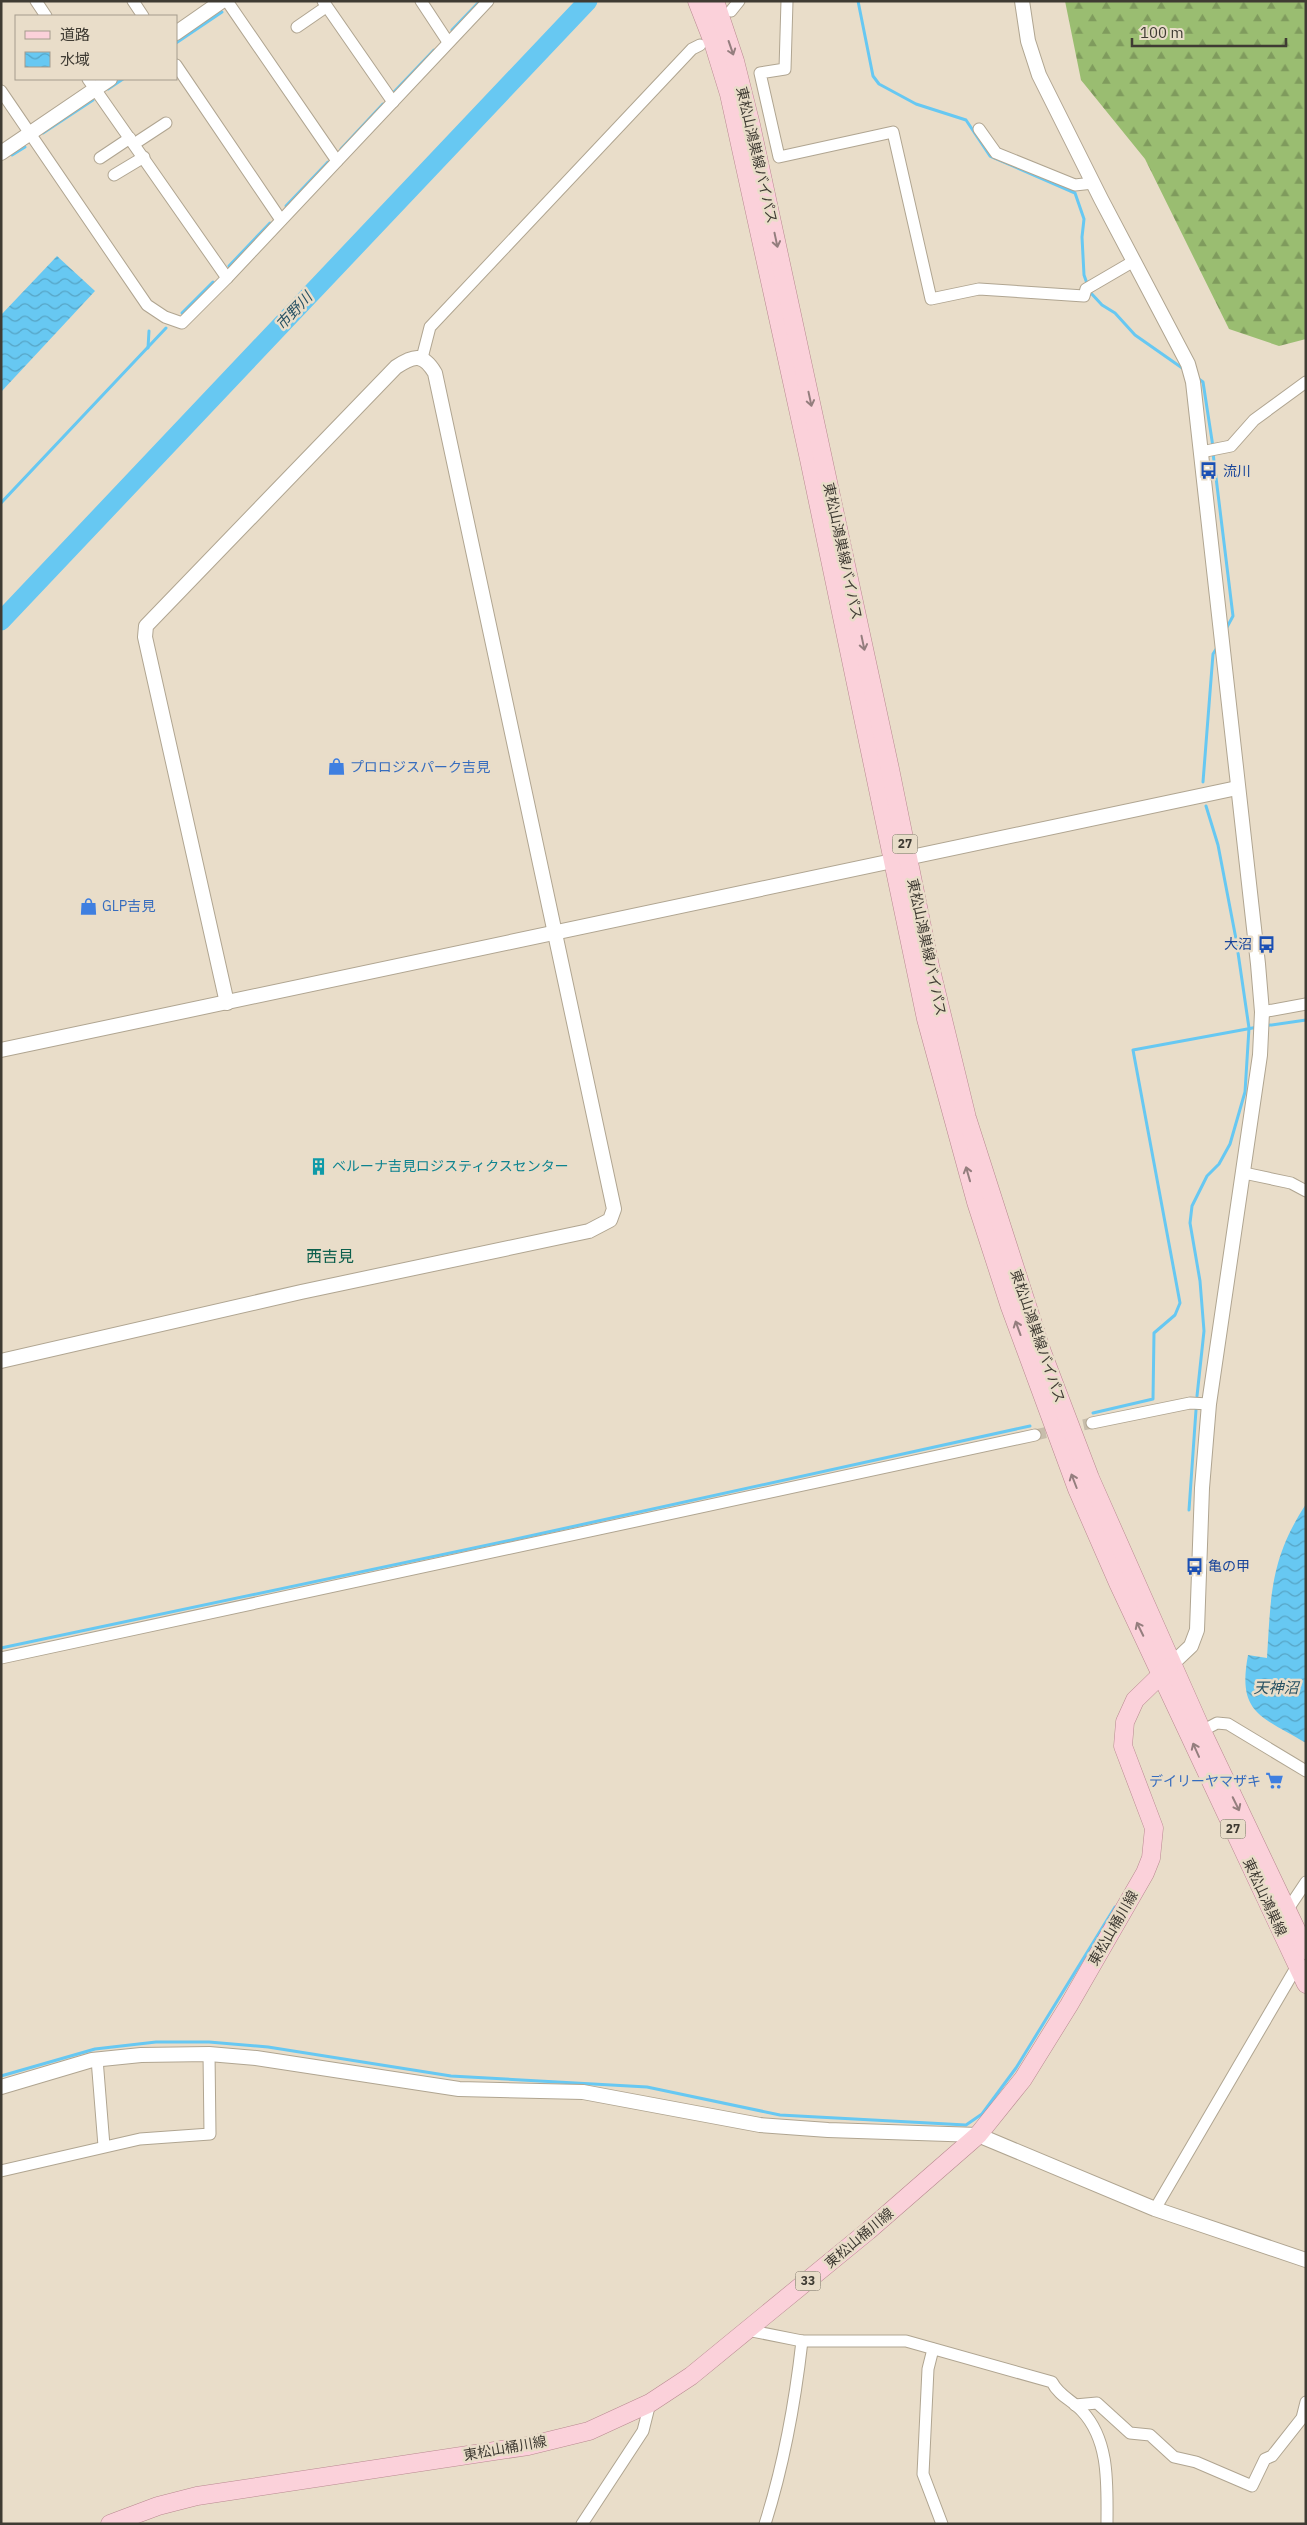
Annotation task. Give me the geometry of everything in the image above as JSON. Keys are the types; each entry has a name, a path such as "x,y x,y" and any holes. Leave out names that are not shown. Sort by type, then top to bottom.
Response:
{"main road":[{"name":"東松山鴻巣線バイパス","path":"707,5 735,61 751,125 900,860 926,1019 949,1111 1010,1307 1078,1489 1118,1583 1167,1669"},
{"name":"東松山鴻巣線","path":"1167,1669 1202,1730 1286,1912 1302,1958 1306,1984"},
{"name":"東松山鴻巣線","path":"1167,1669 1302,1958"},
{"name":"東松山桶川線","path":"110,2524 158,2506 197,2496 528,2446 589,2431 650,2403 691,2376 978,2135 1023,2079 1069,2005 1151,1858 1154,1828 1123,1746 1125,1722 1134,1700 1167,1669"}],"street":[{"path":"36,1 45,15"},
{"path":"133,1 142,15"},
{"path":"178,32 222,1"},
{"path":"226,1 337,161"},
{"path":"421,1 448,42"},
{"path":"1,91 147,305 165,317 182,323 227,278 488,1"},
{"path":"731,11 739,1"},
{"path":"787,1 785,69 760,72 780,158 892,132 931,300 979,289 1084,296 1086,289 1134,261"},
{"path":"1022,1 1028,41 1039,75 1188,364 1193,382 1237,788 1252,889 1262,1012 1260,1054 1209,1404 1202,1488 1197,1630 1191,1646 1167,1669"},
{"path":"296,27 324,4 392,102"},
{"path":"422,358 430,327 692,50 700,45"},
{"path":"178,68 281,220"},
{"path":"1,152 30,133 91,84 106,80"},
{"path":"91,84 227,278"},
{"path":"100,158 166,123"},
{"path":"978,129 996,153 1075,185 1094,183"},
{"path":"114,175 144,157"},
{"path":"1,1362 300,1292 589,1230 610,1220 614,1209 557,934 435,373 422,358 408,358 396,367 146,626 145,637 227,1003"},
{"path":"1202,452 1231,446 1254,420 1306,382"},
{"path":"1,1050 557,934 663,908 900,860 1237,788"},
{"path":"1262,1012 1306,1004"},
{"path":"1244,1173 1291,1183 1306,1191"},
{"path":"1092,1423 1190,1403 1209,1404"},
{"path":"1,1658 1035,1435"},
{"path":"1202,1730 1217,1723 1228,1724 1306,1771"},
{"path":"1286,1912 1306,1882"},
{"path":"1155,2209 1302,1958"},
{"path":"1,2171 140,2139 210,2134 209,2054"},
{"path":"1,2087 97,2059 209,2054 265,2059 459,2089 583,2092 760,2125 828,2130 978,2135 1155,2209 1306,2260"},
{"path":"97,2059 104,2146"},
{"path":"747,2330 802,2341 906,2341 1052,2382 1057,2392 1074,2405 1093,2426 1102,2445 1107,2490 1106,2524"},
{"path":"765,2524 780,2477 796,2392 802,2341"},
{"path":"932,2348 928,2369 923,2474 942,2524"},
{"path":"1074,2405 1097,2403 1130,2433 1150,2435 1174,2456 1196,2462 1252,2486 1265,2459 1272,2456 1302,2418 1306,2402"},
{"path":"582,2524 644,2431 650,2403"}],"green space":[{"path":"1065,1 1306,1 1306,339 1279,346 1229,329 1145,159 1081,80"}],"water":[{"path":"57,256 95,291 1,392 1,315"},
{"name":"天神沼","path":"1306,1504 1306,1743 1265,1719 1256,1711 1250,1702 1246,1690 1245,1675 1248,1655 1267,1658 1274,1578 1285,1542"}],"waterway":[{"path":"452,30 480,1"},
{"name":"市野川","path":"1,621 588,1"},
{"path":"858,1 873,76 879,84 916,104 966,120 990,156 1075,193 1084,219 1082,237 1084,275 1090,292 1102,305 1115,313 1135,335 1185,370"},
{"path":"178,42 222,12"},
{"path":"394,92 434,50"},
{"path":"108,89 122,80"},
{"path":"43,133 93,100"},
{"path":"341,149 383,104"},
{"path":"12,155 25,147"},
{"path":"286,206 328,162"},
{"path":"229,266 270,223"},
{"path":"182,313 213,282"},
{"path":"1,503 166,328"},
{"path":"148,348 149,331"},
{"path":"1196,377 1203,382 1213,447"},
{"path":"1213,453 1233,616 1226,629"},
{"path":"1203,782 1213,654 1218,646"},
{"path":"1197,1396 1204,1331 1200,1281 1190,1223 1192,1206 1207,1176 1219,1164 1230,1144 1245,1092 1249,1028 1236,939 1218,845 1206,806"},
{"path":"1264,1026 1306,1020"},
{"path":"1093,1413 1153,1399 1154,1333 1175,1315 1180,1303 1133,1050 1258,1027"},
{"path":"1189,1510 1196,1410"},
{"path":"1,1648 516,1539 1030,1426"},
{"path":"1,2076 95,2049 156,2042 209,2042 268,2047 451,2076 647,2087 780,2115 966,2125 982,2114 1016,2068 1115,1907"}],"tunnel":[{"path":"1035,1435 1092,1423"}],"place":[{"name":"流川","path":"1209,471"},
{"name":"プロロジスパーク吉見","path":"336,767"},
{"name":"GLP吉見","path":"88,906"},
{"name":"大沼","path":"1266,944"},
{"name":"ベルーナ吉見ロジスティクスセンター","path":"318,1166"},
{"name":"亀の甲","path":"1194,1566"},
{"name":"デイリーヤマザキ","path":"1275,1781"}],"district":[{"name":"西吉見","path":"330,1256"}]}
